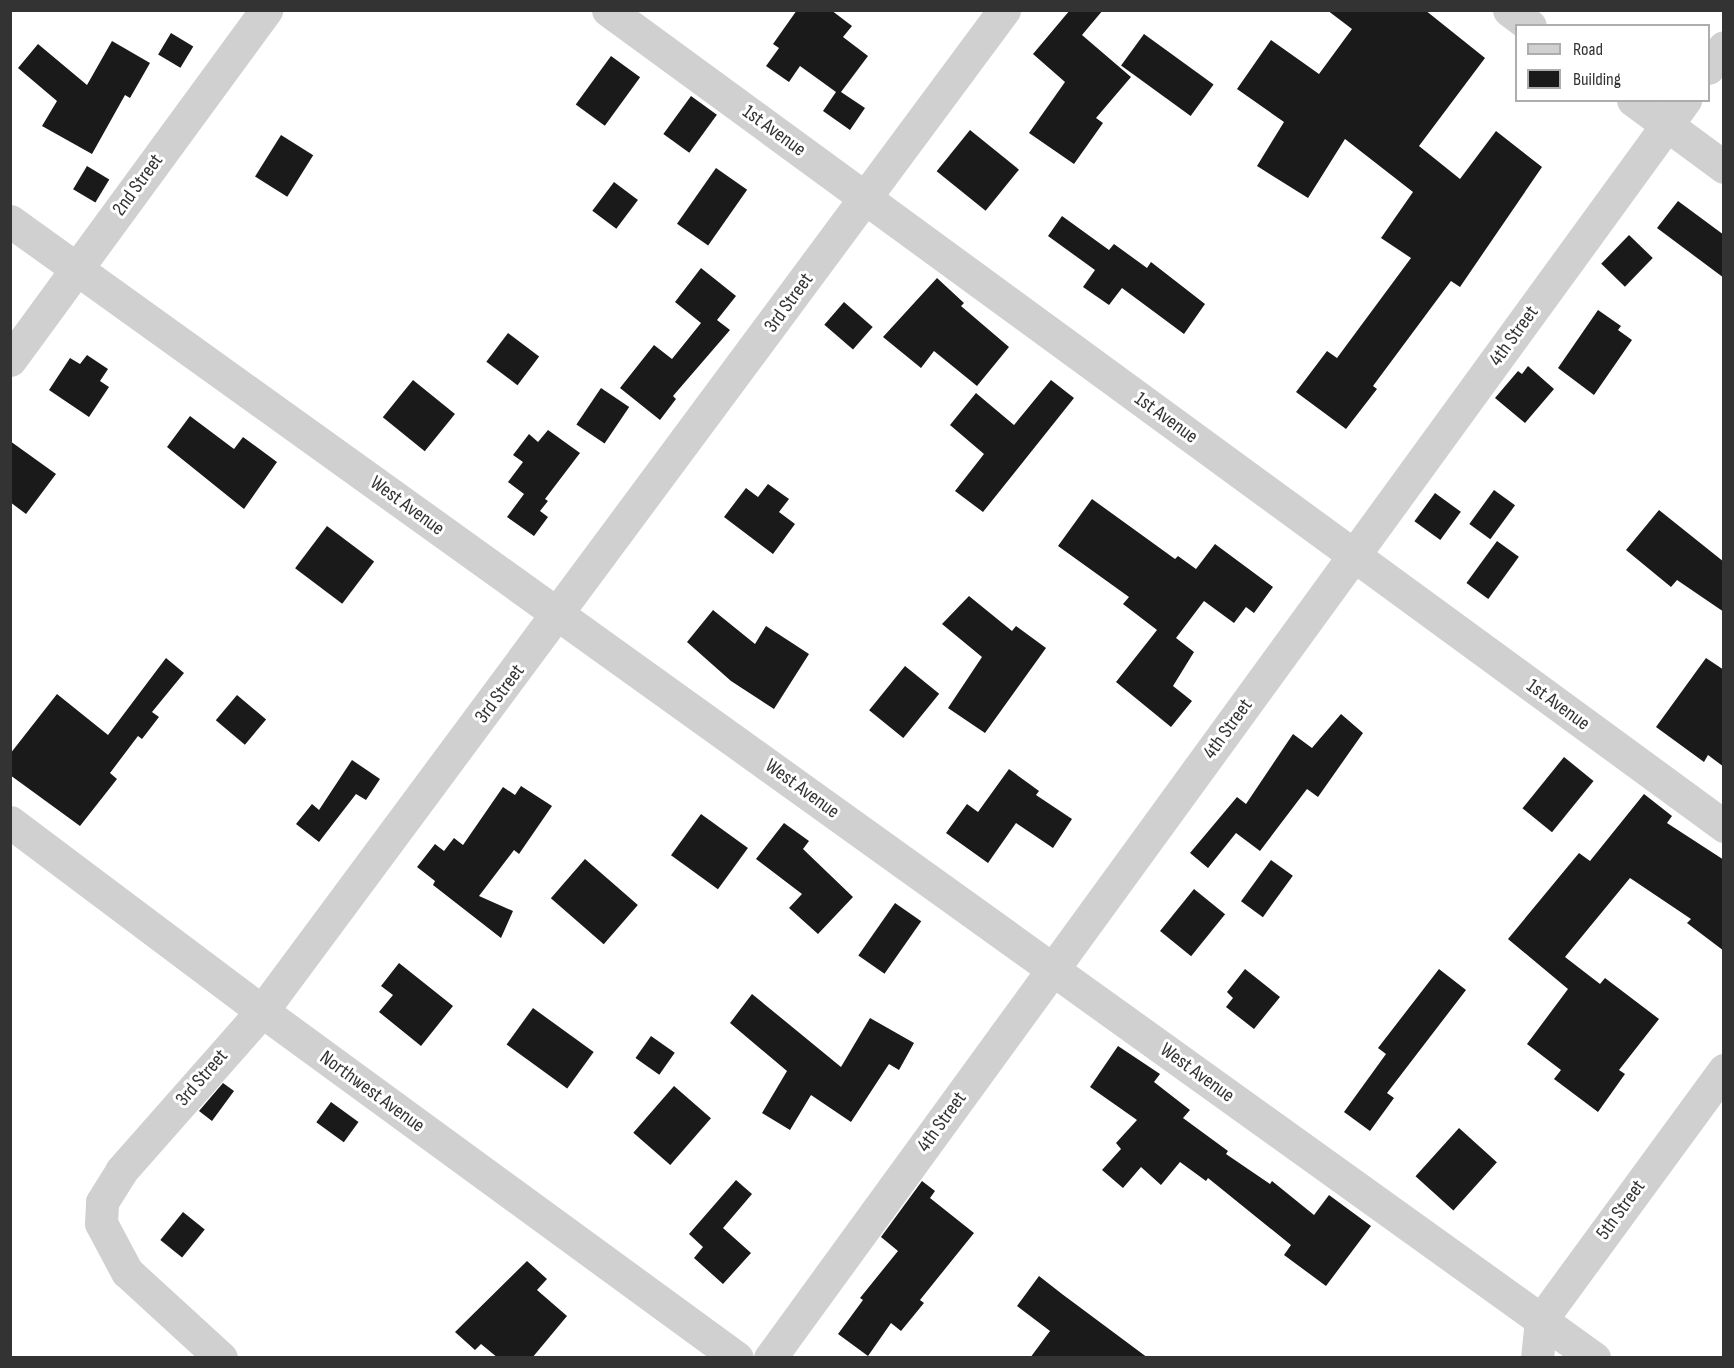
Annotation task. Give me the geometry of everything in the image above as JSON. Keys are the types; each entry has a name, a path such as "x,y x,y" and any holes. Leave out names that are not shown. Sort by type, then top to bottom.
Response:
{"street":[{"name":"2nd Street","path":"10,360 266,10"},
{"name":"1st Avenue","path":"608,10 1724,826"},
{"name":"3rd Street","path":"221,1358 127,1272 101,1223 102,1202 121,1171 262,1011 559,615 1004,10"},
{"path":"1509,10 1527,24"},
{"path":"1710,65 1724,47"},
{"path":"1640,102 1676,113 1724,167"},
{"name":"4th Street","path":"770,1358 1676,113"},
{"name":"West Avenue","path":"10,221 1593,1358"},
{"name":"Northwest Avenue","path":"10,822 262,1011 737,1358"},
{"name":"5th Street","path":"1541,1320 1724,1070"},
{"path":"1537,1358 1541,1320"}],"building":[{"path":"797,10 831,10 852,26 843,37 868,56 841,92 865,108 850,130 823,111 836,92 800,66 789,82 766,66 779,48 773,44"},
{"path":"1070,10 1103,10 1082,35 1131,77 1096,118 1103,123 1074,164 1029,133 1065,82 1033,54"},
{"path":"1327,10 1425,10 1485,58 1419,146 1460,179 1496,131 1542,167 1460,287 1451,281 1373,386 1377,389 1346,429 1296,392 1327,351 1337,358 1411,258 1381,238 1413,192 1345,139 1308,198 1257,166 1284,122 1237,89 1271,40 1319,74 1352,29"},
{"path":"171,33 193,46 180,68 158,54"},
{"path":"1144,34 1214,85 1191,116 1121,66"},
{"path":"112,41 150,63 130,98 125,95 92,154 42,126 57,101 18,68 38,44 87,85"},
{"path":"611,56 640,77 605,126 576,105"},
{"path":"691,96 717,115 689,153 663,134"},
{"path":"970,130 1019,170 986,211 937,171"},
{"path":"281,135 313,155 287,197 255,177"},
{"path":"87,166 109,179 95,203 73,189"},
{"path":"716,168 747,190 708,245 677,224"},
{"path":"614,182 638,200 616,229 592,211"},
{"path":"1678,201 1724,235 1724,278 1657,228"},
{"path":"1062,216 1109,250 1114,244 1147,268 1151,262 1205,304 1184,334 1122,288 1109,305 1083,287 1095,270 1048,236"},
{"path":"1629,235 1653,258 1625,287 1601,264"},
{"path":"701,268 736,296 717,320 730,330 673,396 676,399 660,420 620,388 654,345 672,359 701,323 675,302"},
{"path":"937,278 964,303 961,306 1009,347 977,386 934,351 921,368 883,337"},
{"path":"844,302 873,327 853,350 824,325"},
{"path":"1598,310 1621,326 1618,330 1632,340 1594,395 1558,368"},
{"path":"508,333 539,356 517,385 486,362"},
{"path":"87,355 108,369 100,381 109,387 89,417 49,390 70,358 80,364"},
{"path":"1528,366 1554,389 1525,423 1495,398 1518,371 1522,374"},
{"path":"413,380 455,414 425,451 383,417"},
{"path":"1051,380 1074,398 983,512 955,491 984,454 950,425 976,393 1014,425"},
{"path":"601,388 629,407 605,443 576,424"},
{"path":"190,416 234,449 243,437 277,462 244,509 167,447"},
{"path":"548,430 580,453 545,499 548,501 540,511 548,517 534,536 507,517 524,494 508,482 523,462 513,455 529,434 538,442"},
{"path":"10,441 56,474 26,514 10,502"},
{"path":"768,484 789,499 779,512 795,524 773,554 724,517 746,488 758,497"},
{"path":"1494,490 1515,505 1490,539 1469,524"},
{"path":"1435,493 1461,512 1440,540 1414,521"},
{"path":"1092,499 1175,559 1178,556 1196,569 1215,544 1273,587 1254,613 1246,607 1234,623 1204,601 1176,638 1194,652 1173,686 1192,701 1171,727 1116,682 1157,630 1123,604 1129,597 1058,546"},
{"path":"1659,510 1724,562 1724,612 1677,580 1671,587 1626,550"},
{"path":"327,526 374,562 342,604 295,568"},
{"path":"1497,541 1519,557 1488,599 1466,583"},
{"path":"969,596 1012,631 1016,626 1046,648 985,733 948,708 982,657 942,624"},
{"path":"713,610 755,644 766,626 809,654 774,709 731,681 687,642"},
{"path":"166,658 184,673 152,712 159,717 142,739 138,736 110,773 117,779 80,826 10,775 10,754 57,694 108,735"},
{"path":"1706,658 1724,670 1724,767 1708,755 1704,762 1656,727"},
{"path":"905,666 939,694 903,738 869,710"},
{"path":"237,695 266,719 245,745 216,720"},
{"path":"1341,714 1363,733 1318,797 1307,789 1260,851 1236,833 1208,868 1190,853 1237,797 1246,804 1293,734 1312,748"},
{"path":"1564,757 1594,781 1552,832 1522,808"},
{"path":"352,760 380,779 366,800 356,794 319,842 296,824 312,804 319,810"},
{"path":"1009,769 1039,791 1036,795 1072,819 1053,848 1016,823 988,863 946,833 967,804 978,812"},
{"path":"521,786 552,806 519,854 514,850 479,896 513,911 501,938 433,885 435,881 417,867 435,844 444,851 454,838 463,845 503,787 515,795"},
{"path":"1644,794 1672,816 1667,823 1724,860 1724,951 1687,923 1691,919 1630,878 1565,957 1600,984 1605,978 1659,1019 1619,1070 1625,1074 1598,1112 1554,1079 1561,1070 1527,1044 1568,989 1508,939 1579,853 1590,861"},
{"path":"701,814 748,848 718,889 671,855"},
{"path":"784,823 809,841 803,849 853,897 818,934 789,908 802,894 756,859"},
{"path":"585,859 638,905 604,944 551,898"},
{"path":"1271,860 1293,876 1263,917 1241,901"},
{"path":"1194,889 1225,914 1191,956 1160,931"},
{"path":"895,903 921,921 885,974 858,955"},
{"path":"399,963 453,1006 421,1046 379,1012 393,995 381,986"},
{"path":"1245,969 1280,997 1254,1029 1226,1007 1233,998 1227,992"},
{"path":"1439,969 1466,990 1387,1093 1394,1098 1370,1131 1344,1112 1386,1054 1378,1048"},
{"path":"752,994 841,1067 870,1018 914,1043 899,1070 889,1064 851,1122 811,1095 790,1130 762,1113 787,1071 730,1023"},
{"path":"533,1008 594,1052 567,1088 507,1044"},
{"path":"651,1036 675,1053 659,1075 636,1058"},
{"path":"1118,1046 1160,1074 1154,1082 1190,1110 1183,1118 1228,1151 1226,1154 1270,1184 1272,1181 1314,1215 1329,1195 1371,1226 1326,1286 1284,1255 1291,1245 1208,1178 1206,1181 1180,1162 1161,1185 1141,1167 1123,1188 1102,1170 1121,1149 1116,1143 1137,1120 1090,1087"},
{"path":"223,1083 234,1091 212,1121 199,1111"},
{"path":"674,1086 711,1118 670,1165 633,1133"},
{"path":"331,1102 359,1122 344,1142 316,1122"},
{"path":"1459,1128 1497,1162 1453,1210 1416,1176"},
{"path":"736,1180 752,1194 723,1228 751,1253 723,1284 694,1258 703,1247 689,1234"},
{"path":"922,1181 935,1191 930,1198 974,1233 920,1300 924,1303 901,1331 891,1323 868,1356 838,1334 863,1300 860,1298 898,1251 881,1237"},
{"path":"183,1212 205,1230 182,1258 160,1240"},
{"path":"527,1261 547,1279 537,1290 567,1316 532,1358 498,1358 481,1344 475,1350 455,1332"},
{"path":"1039,1276 1148,1358 1030,1358 1050,1331 1017,1306"}]}
